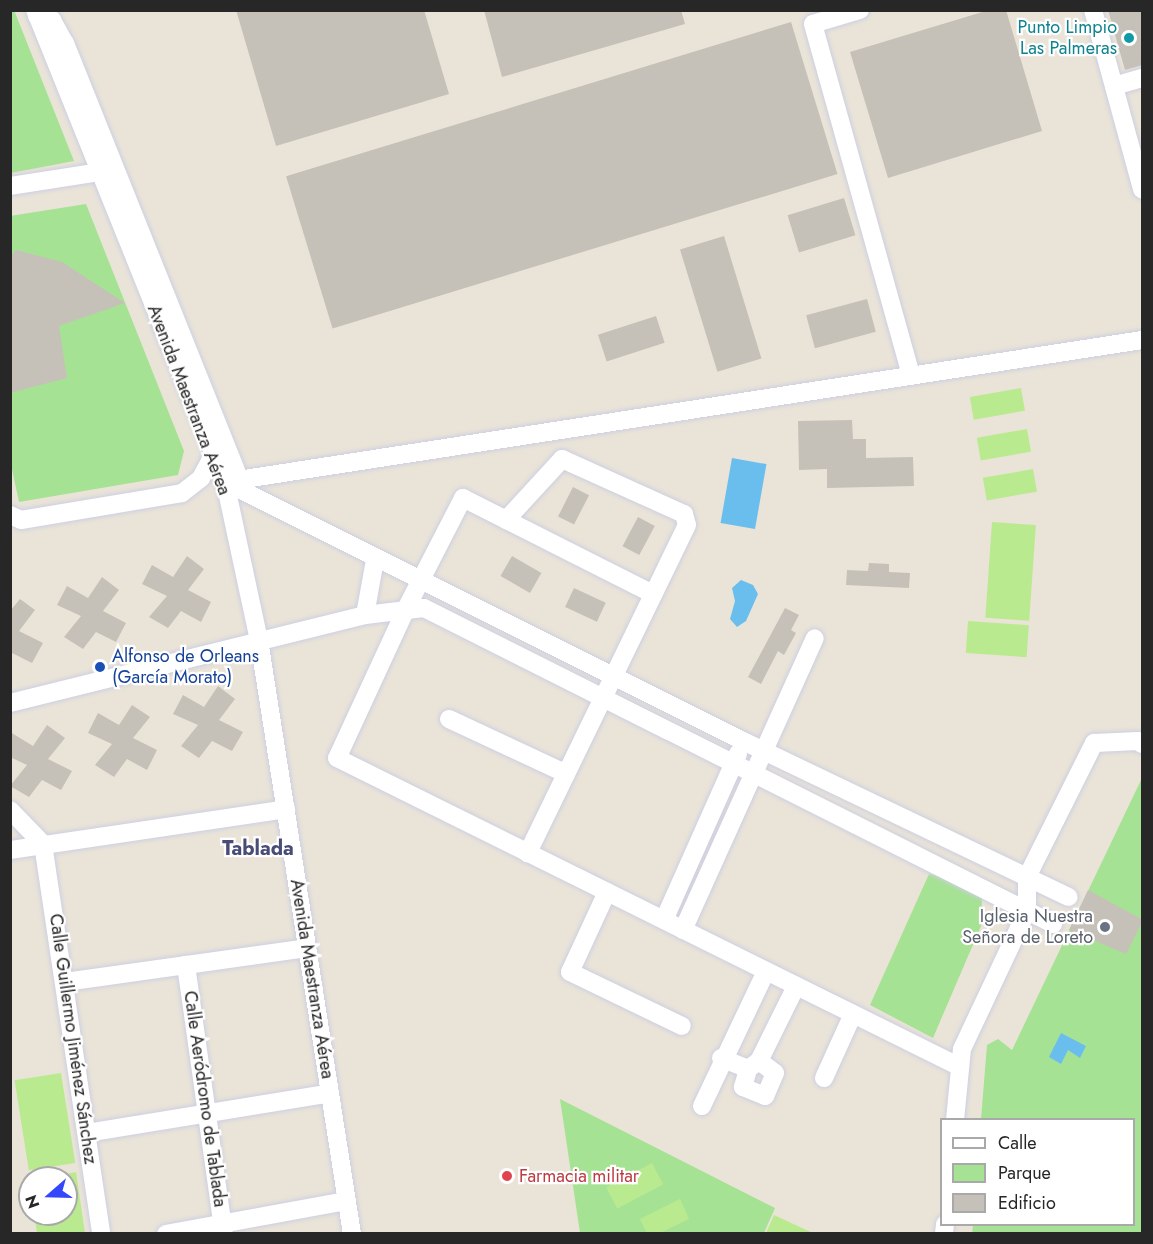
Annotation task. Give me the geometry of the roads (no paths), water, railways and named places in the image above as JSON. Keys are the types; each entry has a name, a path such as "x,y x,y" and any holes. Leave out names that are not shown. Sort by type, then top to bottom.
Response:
{"street":[{"path":"860,10 813,24 911,376"},
{"path":"1093,10 1143,189"},
{"path":"36,13 52,21 65,43 233,481 375,560 743,741 1068,897"},
{"name":"Avenida Maestranza Aérea","path":"36,13 212,457 233,481 352,1233"},
{"path":"1114,86 1143,78"},
{"path":"10,186 100,172"},
{"path":"233,481 1143,340"},
{"path":"10,515 21,520 182,494 201,478 212,457"},
{"path":"506,520 562,459 684,514 687,525 601,697 528,853"},
{"path":"653,594 463,498 406,609 337,758 960,1067"},
{"path":"365,615 375,560"},
{"path":"10,703 365,615 406,609 424,609 1053,924"},
{"path":"683,930 762,750 815,638"},
{"path":"449,719 565,773"},
{"path":"664,920 743,741"},
{"path":"955,1118 962,1049 1027,911 1027,877 1094,743 1138,741 1143,744"},
{"path":"10,850 286,809"},
{"path":"10,810 44,844"},
{"name":"Calle Guillermo Jiménez Sánchez","path":"44,844 101,1233"},
{"path":"607,892 570,972 682,1026"},
{"path":"66,982 307,948"},
{"name":"Calle Aeródromo de Tablada","path":"186,965 223,1228"},
{"path":"702,1106 722,1058 766,971"},
{"path":"722,1058 753,1065 796,986"},
{"path":"825,1077 853,1014"},
{"path":"87,1133 330,1093"},
{"path":"166,1233 223,1228 346,1201"}],"water":[{"path":"732,458 766,464 755,529 721,523"},
{"path":"741,580 753,585 758,594 746,621 737,627 730,619 735,601 732,588"},
{"path":"1061,1033 1086,1046 1080,1058 1068,1050 1061,1064 1049,1057"}],"place":[{"name":"Punto Limpio Las Palmeras","path":"1129,38"},
{"name":"Alfonso de Orleans (García Morato)","path":"100,667"},
{"name":"Iglesia Nuestra Señora de Loreto","path":"1105,927"},
{"name":"Farmacia militar","path":"507,1176"}],"district":[{"name":"Tablada","path":"258,848"}]}
